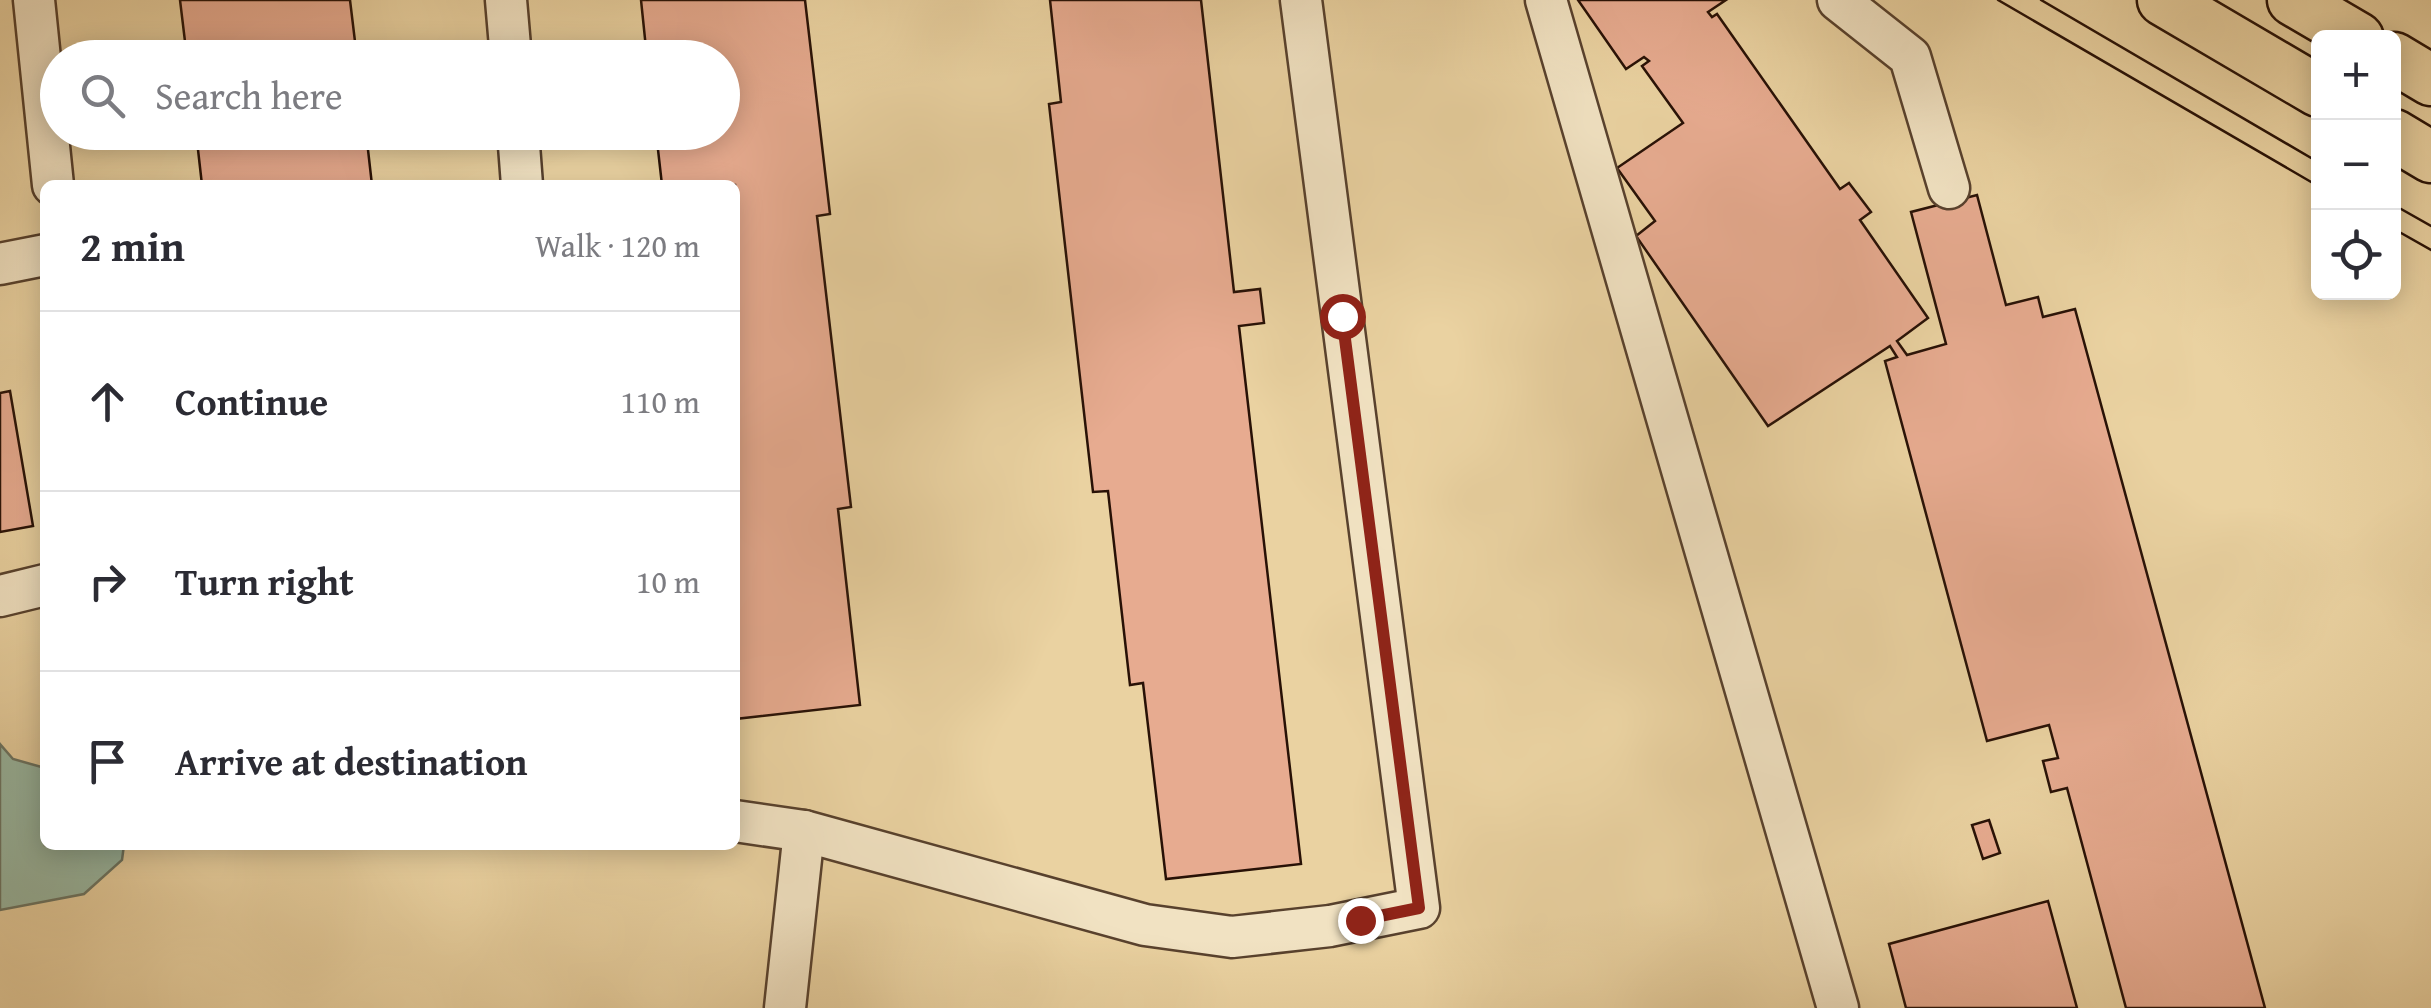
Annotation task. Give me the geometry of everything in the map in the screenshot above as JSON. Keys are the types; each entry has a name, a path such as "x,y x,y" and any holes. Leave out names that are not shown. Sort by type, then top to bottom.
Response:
{"main road":[{"path":"2164,0 2311,87"},
{"path":"2292,0 2344,30"},
{"path":"2401,62 2431,80"},
{"path":"2401,139 2431,157"}],"lane":[{"path":"34,0 40,58"},
{"path":"506,0 509,40"},
{"path":"740,822 804,831 1145,925 1232,936 1330,926 1419,908 1302,0"},
{"path":"1546,0 1838,1008"},
{"path":"1838,0 1910,57 1950,188"},
{"path":"49,150 52,180"},
{"path":"519,150 522,180"},
{"path":"0,264 40,256"},
{"path":"0,596 40,587"},
{"path":"785,1008 804,831"}],"shaded area":[{"path":"0,744 13,759 40,767 40,850 123,850 122,860 84,894 0,910"}],"building":[{"path":"180,0 350,0 355,40 185,40"},
{"path":"641,0 805,0 830,214 817,216 851,507 838,509 860,705 740,718 740,180 661,180 658,150 740,150 740,40 645,40"},
{"path":"1050,0 1201,0 1234,292 1260,289 1264,323 1239,326 1301,864 1166,879 1143,683 1130,685 1108,491 1093,492 1049,104 1061,102"},
{"path":"1578,0 1726,0 1708,12 1712,17 1717,14 1840,189 1849,183 1871,212 1860,220 1928,318 1897,341 1907,355 1946,344 1911,212 1977,195 2006,305 2038,297 2043,317 2075,309 2265,1008 2126,1008 2067,788 2051,792 2043,761 2058,758 2049,725 1987,741 1885,361 1897,357 1890,346 1768,426 1636,236 1655,221 1617,168 1683,123 1642,66 1649,61 1644,57 1626,69"},
{"path":"198,150 368,150 371,180 201,180"},
{"path":"10,391 33,526 0,532 0,393"},
{"path":"1989,820 2000,853 1983,859 1972,825"},
{"path":"2048,901 2077,1008 1906,1008 1889,944"}],"tram line":[{"path":"1998,0 2311,182"},
{"path":"2041,0 2311,158"},
{"path":"2401,209 2431,226"},
{"path":"2401,233 2431,250"}],"route":[{"path":"1342,316 1419,908 1360,920"}]}
